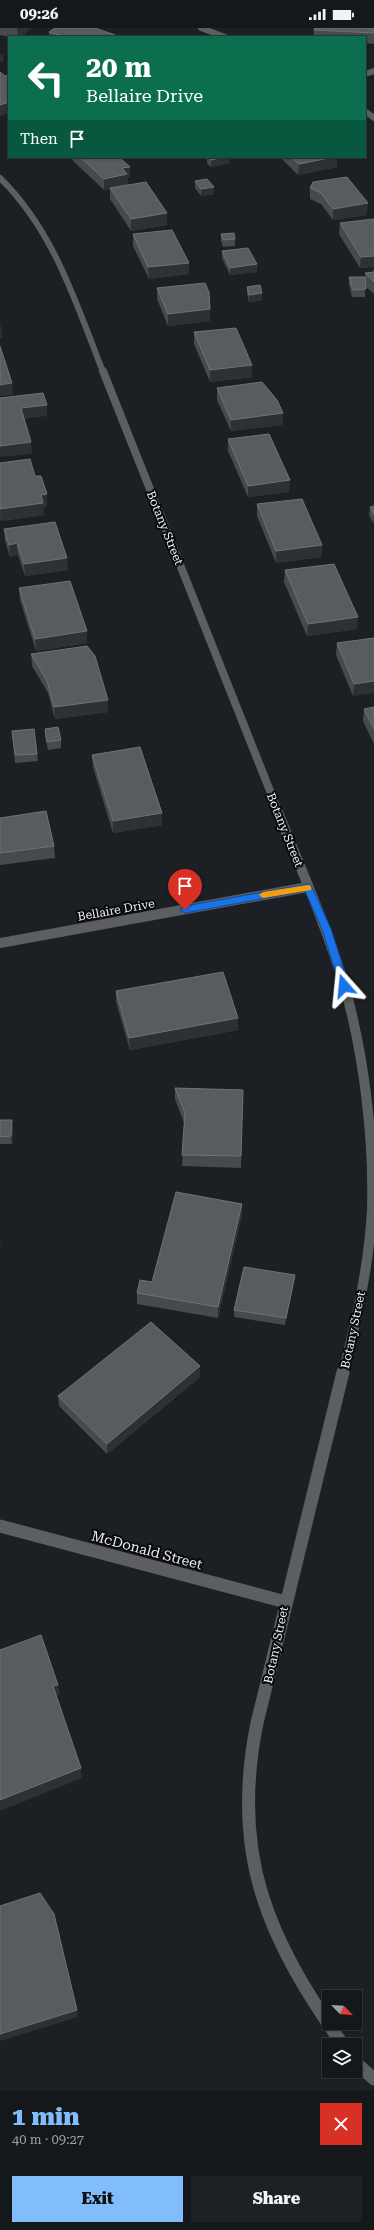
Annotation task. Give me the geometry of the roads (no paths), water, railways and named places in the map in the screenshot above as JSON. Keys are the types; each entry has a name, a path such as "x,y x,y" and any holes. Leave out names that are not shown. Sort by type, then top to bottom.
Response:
{"street":[{"path":"201,28 222,36"},
{"path":"366,112 374,118"},
{"name":"Botany Street","path":"0,178 26,206 50,243 60,263 326,929 354,1014 363,1060 370,1117 372,1210 360,1308 286,1602 250,1765 248,1805 251,1846 259,1887 273,1929 306,1993 338,2038"},
{"name":"Bellaire Drive","path":"0,943 308,887"},
{"name":"McDonald Street","path":"0,1526 286,1602"},
{"path":"362,2068 374,2079"}]}
